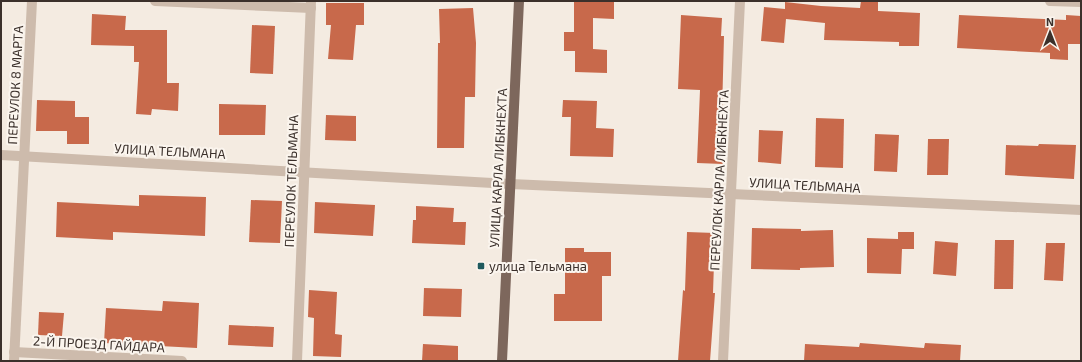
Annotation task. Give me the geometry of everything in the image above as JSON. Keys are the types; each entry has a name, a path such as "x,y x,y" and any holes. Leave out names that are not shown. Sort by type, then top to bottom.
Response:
{"main road":[{"name":"УЛИЦА КАРЛА ЛИБКНЕХТА","path":"502,361 519,1"}],"street":[{"name":"ПЕРЕУЛОК 8 МАРТА","path":"14,357 32,1"},
{"path":"154,1 311,5"},
{"name":"ПЕРЕУЛОК КАРЛА ЛИБКНЕХТА","path":"723,361 740,1"},
{"path":"1050,1 1081,2"},
{"name":"ПЕРЕУЛОК ТЕЛЬМАНА","path":"297,361 311,5"},
{"name":"УЛИЦА ТЕЛЬМАНА","path":"1,155 511,184 1081,210"},
{"name":"2-Й ПРОЕЗД ГАЙДАРА","path":"14,357 182,361"}],"building":[{"path":"574,1 614,1 614,19 593,18 593,49 607,50 607,73 575,72 575,51 564,51 564,32 574,32"},
{"path":"861,1 878,1 878,11 920,13 919,46 899,46 899,42 824,40 825,23 786,19 784,43 761,41 764,7 785,9 785,2 860,8"},
{"path":"326,3 364,3 364,25 356,25 353,60 328,59 331,25 326,25"},
{"path":"473,8 476,43 475,97 465,97 464,148 437,148 438,43 440,43 439,9"},
{"path":"92,14 126,16 125,30 167,30 167,83 179,83 178,111 152,109 151,115 136,114 139,62 134,62 134,46 91,45"},
{"path":"681,15 722,18 721,36 724,36 722,113 725,113 723,164 697,163 700,90 678,89"},
{"path":"959,15 1066,20 1066,15 1081,16 1081,44 1068,44 1068,60 1050,59 1050,53 957,48"},
{"path":"252,25 275,26 273,74 250,73"},
{"path":"37,100 75,101 75,117 89,117 89,144 67,144 67,131 36,131"},
{"path":"563,100 597,101 596,128 614,129 613,157 570,156 571,117 562,117"},
{"path":"219,104 266,105 265,135 219,135"},
{"path":"326,115 356,116 356,141 325,140"},
{"path":"816,118 844,119 843,168 815,167"},
{"path":"759,130 783,131 781,164 758,162"},
{"path":"875,134 899,135 897,172 874,171"},
{"path":"928,139 949,139 948,175 927,175"},
{"path":"1039,144 1076,145 1074,179 1005,175 1006,145 1038,146"},
{"path":"139,195 206,197 205,236 113,232 113,240 56,237 57,202 139,206"},
{"path":"251,200 282,201 280,243 249,242"},
{"path":"315,202 375,205 373,236 314,233"},
{"path":"416,206 454,208 453,222 466,222 465,245 412,243 413,220 416,220"},
{"path":"752,228 801,229 801,231 833,230 834,267 800,268 800,270 751,269"},
{"path":"687,232 715,233 713,293 715,293 710,361 678,361 683,290 685,291"},
{"path":"898,232 914,232 914,249 902,249 901,274 867,273 867,238 898,239"},
{"path":"995,240 1014,240 1013,289 994,289"},
{"path":"935,241 958,243 956,276 933,274"},
{"path":"1046,243 1065,243 1063,281 1044,280"},
{"path":"565,248 584,248 584,252 611,252 611,276 602,276 602,321 554,321 554,294 565,294"},
{"path":"424,288 462,289 461,317 423,316"},
{"path":"309,290 337,292 335,334 342,335 341,357 313,356 314,318 308,317"},
{"path":"163,301 199,303 197,348 104,343 106,308 162,311"},
{"path":"39,312 64,313 62,336 38,335"},
{"path":"229,325 274,327 273,347 228,345"},
{"path":"860,343 924,348 925,343 961,345 960,361 804,361 805,344 859,347"},
{"path":"423,344 458,346 458,361 422,361"}],"place":[{"name":"улица Тельмана","path":"481,266"}]}
